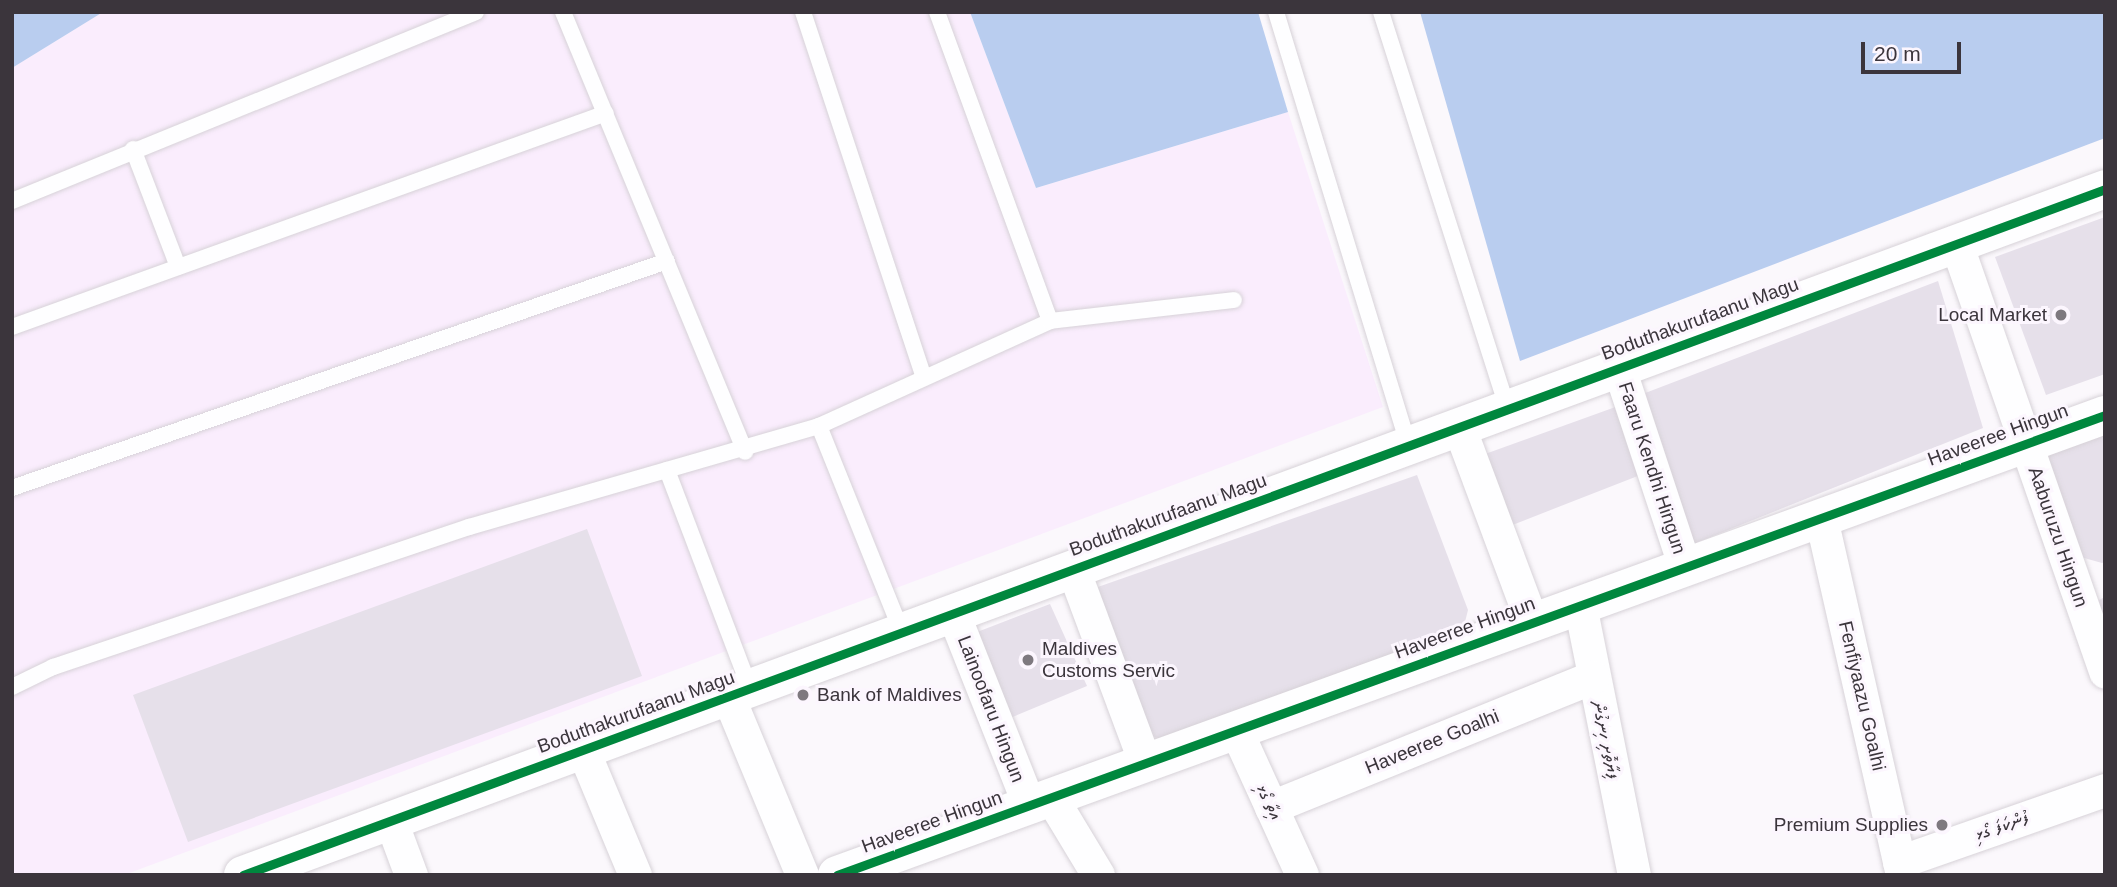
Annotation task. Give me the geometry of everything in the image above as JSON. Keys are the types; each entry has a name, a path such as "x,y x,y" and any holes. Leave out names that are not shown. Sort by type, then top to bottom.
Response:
{"street":[{"name":"Boduthakurufaanu Magu","path":"249,874 2105,188"},
{"name":"Aaburuzu Hingun","path":"1956,243 2105,672"},
{"name":"Faaru Kendhi Hingun","path":"1619,368 1685,568"},
{"name":"Haveeree Hingun","path":"837,875 2105,415"},
{"path":"1459,426 1532,622"},
{"name":"Fenfiyaazu Goalhi","path":"1821,518 1900,868"},
{"path":"1073,569 1145,764"},
{"name":"ފިޔާތޮށި ހިނގުން","path":"1580,606 1634,875"},
{"name":"Lainoofaru Hingun","path":"953,613 1040,801 1098,875"},
{"name":"Haveeree Goalhi","path":"1270,807 1593,677"},
{"path":"739,692 802,875"},
{"name":"އިތާ ގޯޅި","path":"1236,730 1302,875"},
{"path":"583,750 635,875"},
{"name":"ފުންކަފަ ގޯޅި","path":"1900,868 2105,790"},
{"path":"391,821 411,875"}],"lane":[{"path":"12,201 133,149 476,12"},
{"path":"563,12 745,452"},
{"path":"803,12 923,374"},
{"path":"937,12 1050,321"},
{"path":"1276,12 1408,445"},
{"path":"1381,12 1507,408"},
{"path":"12,327 606,113"},
{"path":"133,149 178,267"},
{"path":"12,488 667,261"},
{"path":"12,687 53,667 469,527 667,470 745,452 819,426 923,374 1050,321 1234,300"},
{"path":"819,426 902,632"},
{"path":"667,470 739,692"}],"shaded area":[{"path":"103,12 970,12 1036,188 1288,112 1383,407 124,875 12,875 12,68"}],"water":[{"path":"12,12 103,12 12,68"},
{"path":"970,12 1258,12 1288,112 1036,188"},
{"path":"1420,12 2105,12 2105,138 1520,361"}],"building":[{"name":"Local Market","path":"2105,217 2105,374 2046,395 1995,257"},
{"path":"1938,281 1983,428 1693,544 1640,395"},
{"path":"1621,405 1648,472 1502,529 1474,458"},
{"path":"2105,423 2105,562 2102,563 2070,554 2045,447"},
{"path":"1417,475 1468,610 1463,630 1162,740 1150,735 1095,588"},
{"path":"587,529 642,676 188,842 133,695"},
{"path":"2105,597 2105,622 2095,602"},
{"name":"Maldives Customs Servic","path":"1050,604 1087,686 1003,721 972,634"}],"cycle path":[{"path":"243,875 2105,189"},
{"path":"837,875 2105,415"}],"place":[{"name":"Local Market","path":"2061,315"},
{"name":"Maldives Customs Servic","path":"1028,660"},
{"name":"Bank of Maldives","path":"803,695"},
{"name":"Premium Supplies","path":"1942,825"}]}
